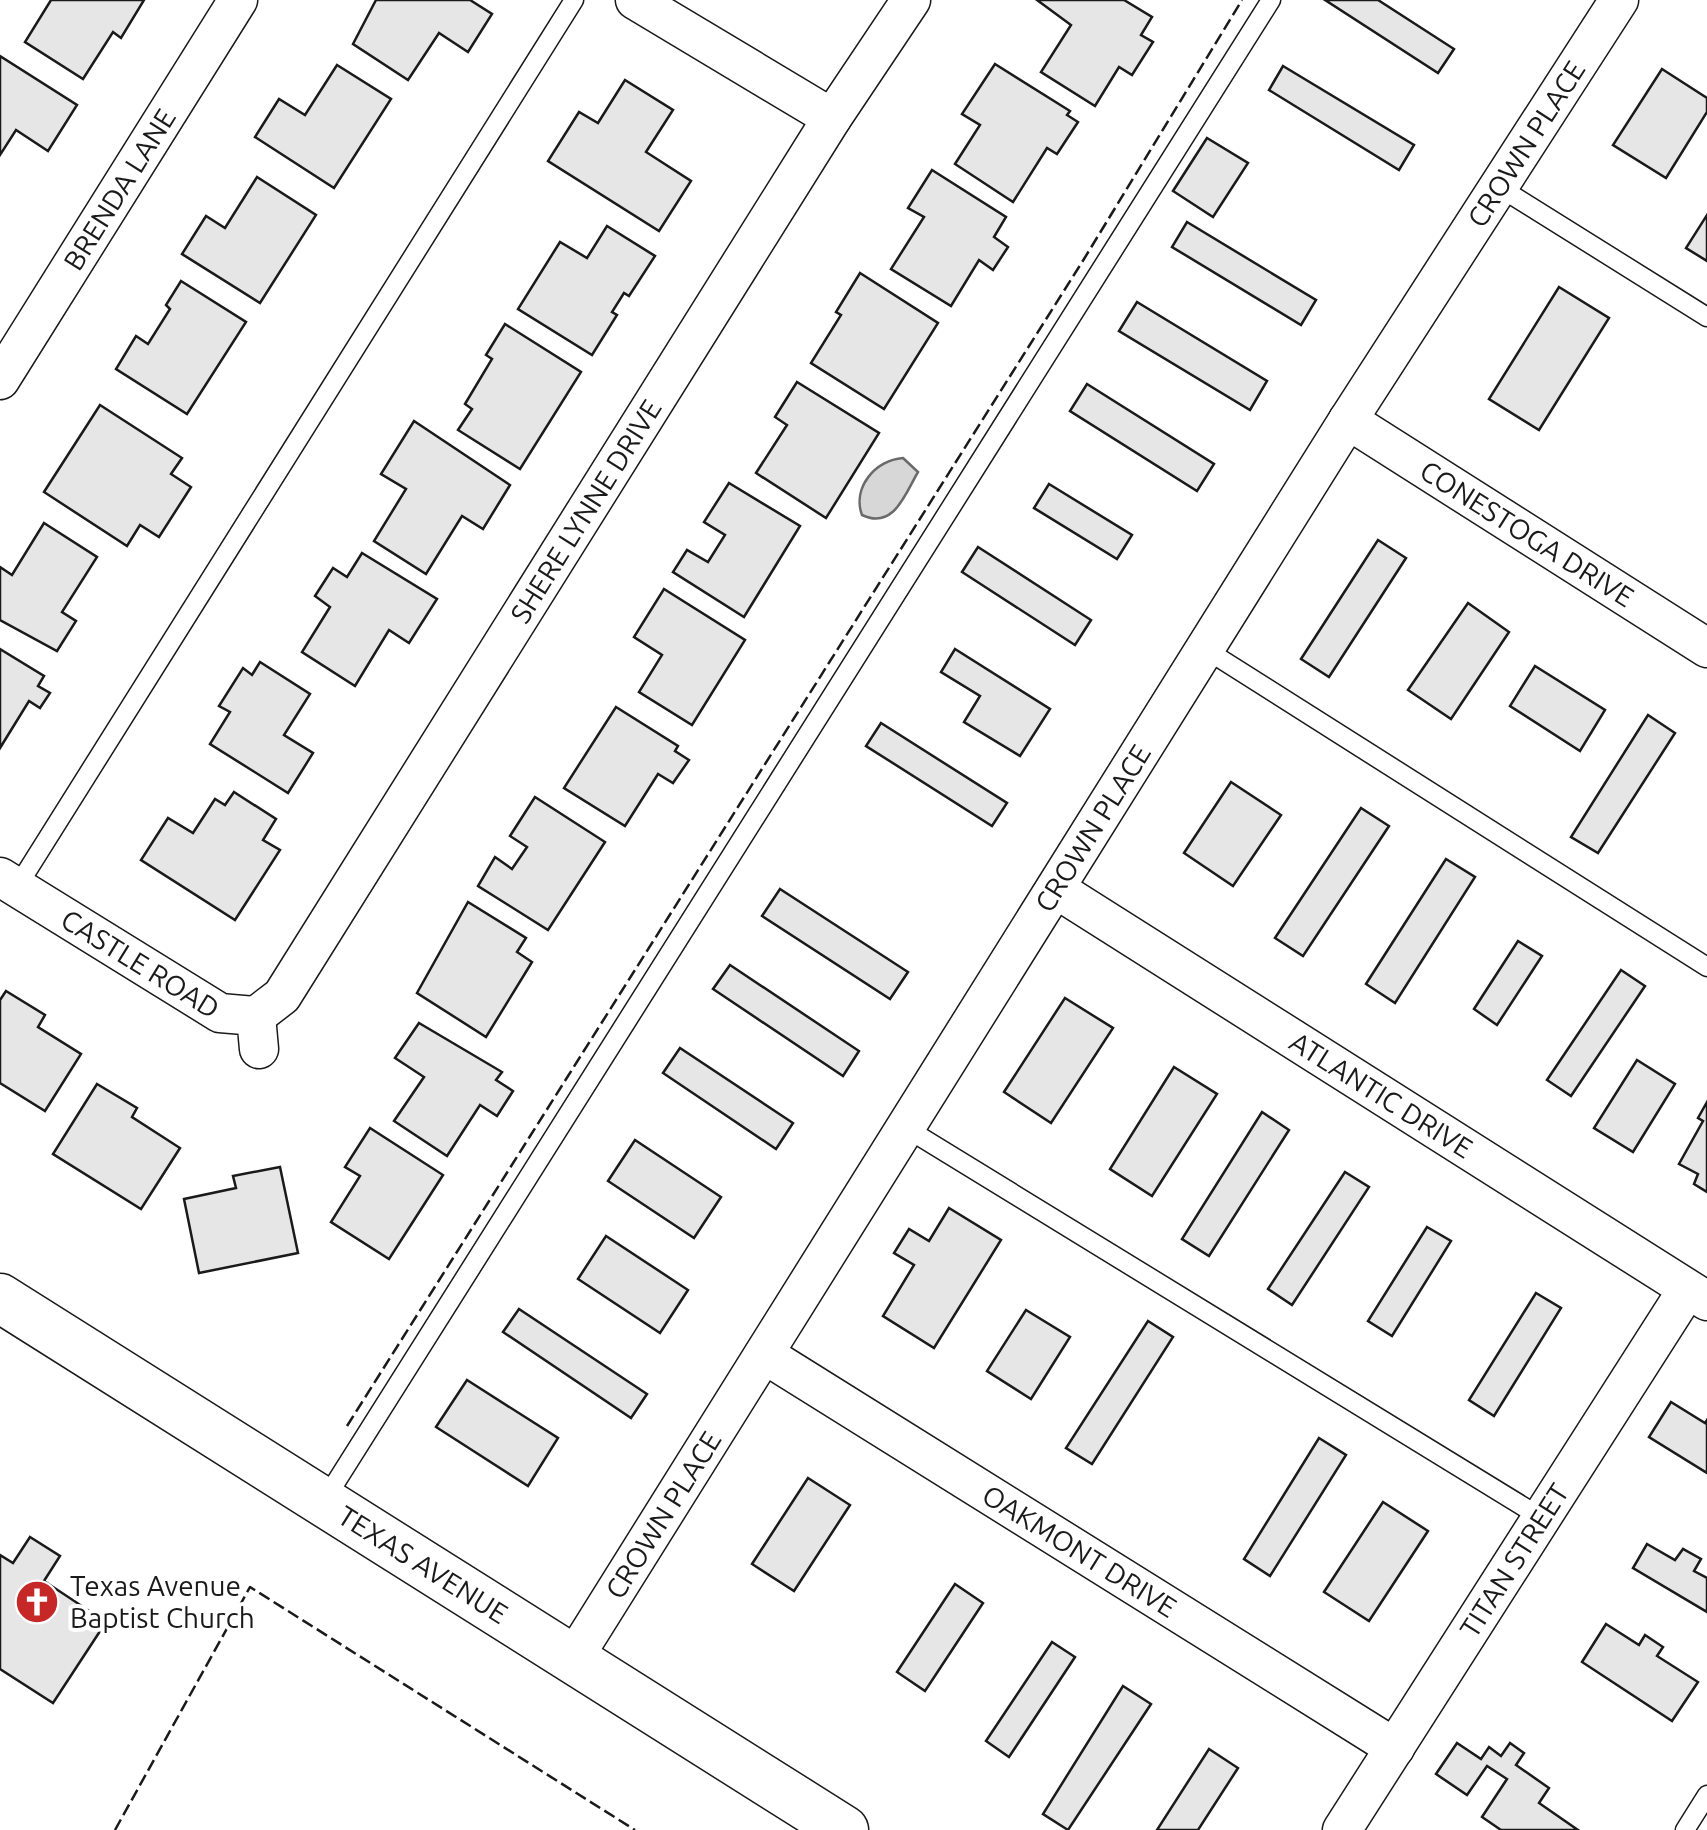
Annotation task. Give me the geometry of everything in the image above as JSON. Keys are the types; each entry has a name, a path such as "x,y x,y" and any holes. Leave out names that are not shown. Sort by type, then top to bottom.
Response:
{"street":[{"name":"BRENDA LANE","path":"0,380 238,0"},
{"path":"635,0 832,118"},
{"name":"SHERE LYNNE DRIVE","path":"257,1032 832,118 911,0"},
{"name":"CROWN PLACE","path":"573,1659 1348,420 1619,0"},
{"name":"CONESTOGA DRIVE","path":"1348,420 1707,648"},
{"name":"CASTLE ROAD","path":"8,882 257,1032"},
{"name":"ATLANTIC DRIVE","path":"1056,888 1697,1296"},
{"name":"TITAN STREET","path":"1342,1830 1542,1518 1697,1296"},
{"name":"TEXAS AVENUE","path":"0,1298 844,1830"},
{"name":"OAKMONT DRIVE","path":"764,1354 1394,1748"}],"lane":[{"path":"8,882 574,0"},
{"path":"324,1502 1271,0"},
{"path":"1499,187 1707,317"},
{"path":"1205,649 1707,967"},
{"path":"906,1128 1542,1518"},
{"path":"1685,1830 1707,1796"}],"shaded area":[{"path":"903,458 918,472 903,499 882,518 862,515 860,495 868,477 883,464"}],"building":[{"path":"51,0 144,0 121,38 113,32 83,79 25,42"},
{"path":"376,0 470,0 492,14 468,52 439,33 408,80 353,44"},
{"path":"1037,0 1124,0 1152,17 1141,35 1153,42 1132,75 1119,67 1095,106 1041,72 1071,25"},
{"path":"1325,0 1378,0 1454,49 1438,73"},
{"path":"0,56 77,105 48,151 16,130 0,155"},
{"path":"995,64 1070,111 1067,115 1078,122 1057,154 1047,148 1013,202 955,164 980,125 962,114"},
{"path":"337,65 391,99 334,188 255,137 279,99 305,115"},
{"path":"1283,66 1414,145 1399,170 1269,90"},
{"path":"1662,69 1707,98 1707,112 1666,178 1613,145"},
{"path":"625,80 673,110 646,152 691,181 659,231 548,161 579,112 598,123"},
{"path":"1207,138 1248,163 1213,217 1173,191"},
{"path":"932,170 1006,217 994,237 1008,247 993,270 979,260 951,306 891,269 924,217 908,208"},
{"path":"257,177 316,215 260,303 182,254 206,216 225,228"},
{"path":"1707,215 1707,261 1686,248"},
{"path":"1187,222 1316,300 1301,325 1172,247"},
{"path":"607,226 655,256 629,296 624,293 612,312 617,315 592,355 518,309 560,242 587,258"},
{"path":"860,273 938,323 884,409 811,363 841,315 836,312"},
{"path":"181,281 246,322 187,414 116,369 136,336 148,344 170,309 166,305"},
{"path":"1559,287 1609,318 1539,430 1489,399"},
{"path":"1137,302 1267,381 1250,410 1119,331"},
{"path":"505,324 581,372 520,469 458,430 472,409 465,404 492,359 486,355"},
{"path":"797,382 879,433 826,518 756,473 787,425 775,417"},
{"path":"1087,384 1214,464 1197,491 1070,411"},
{"path":"100,405 182,458 171,474 191,487 159,537 140,525 127,546 44,492"},
{"path":"414,421 510,485 483,529 462,516 426,574 374,541 406,489 381,474"},
{"path":"729,483 800,526 744,617 673,572 687,550 708,562 725,535 704,522"},
{"path":"1049,484 1132,535 1117,559 1034,508"},
{"path":"44,523 97,557 62,612 76,621 57,651 0,620 0,567 12,575"},
{"path":"1378,540 1406,558 1329,677 1301,659"},
{"path":"978,547 1091,620 1075,645 962,572"},
{"path":"362,553 437,599 409,643 389,630 355,686 302,652 330,607 315,596 333,568 347,577"},
{"path":"664,589 745,640 692,725 639,692 662,655 634,637"},
{"path":"1468,603 1509,632 1451,719 1408,690"},
{"path":"0,649 44,676 38,686 50,693 40,708 29,701 0,748"},
{"path":"955,649 1050,709 1020,756 964,722 980,696 941,672"},
{"path":"260,662 310,694 284,735 313,753 288,793 210,744 230,712 219,706 243,668 252,675"},
{"path":"1535,666 1605,710 1580,751 1510,706"},
{"path":"616,707 678,746 675,751 689,760 673,783 658,774 625,826 564,788"},
{"path":"1648,715 1675,733 1598,853 1571,837"},
{"path":"881,723 1007,803 992,826 866,746"},
{"path":"1231,782 1281,815 1233,886 1184,853"},
{"path":"234,792 276,819 263,840 280,850 235,920 141,860 168,818 193,833 215,799 225,805"},
{"path":"535,797 605,842 548,930 478,886 495,857 512,869 527,847 510,836"},
{"path":"1361,808 1389,826 1303,956 1275,938"},
{"path":"1446,859 1475,877 1395,1003 1366,984"},
{"path":"780,889 908,972 890,999 762,916"},
{"path":"468,902 526,938 517,952 532,962 486,1037 417,993"},
{"path":"1518,941 1542,956 1497,1025 1474,1009"},
{"path":"730,965 859,1051 843,1076 713,989"},
{"path":"1621,970 1645,986 1571,1096 1547,1080"},
{"path":"6,991 45,1015 38,1027 81,1054 45,1111 0,1083 0,1000"},
{"path":"1065,998 1113,1028 1051,1123 1004,1092"},
{"path":"419,1023 502,1072 496,1080 513,1091 497,1116 480,1105 447,1156 394,1121 424,1077 395,1058"},
{"path":"680,1048 793,1123 776,1149 663,1073"},
{"path":"1637,1060 1675,1084 1633,1152 1594,1128"},
{"path":"1174,1067 1217,1094 1152,1196 1110,1169"},
{"path":"97,1084 137,1108 132,1117 180,1148 141,1209 53,1154"},
{"path":"1707,1102 1707,1192 1694,1184 1698,1174 1679,1164 1703,1121 1698,1118"},
{"path":"1262,1112 1289,1130 1209,1256 1182,1239"},
{"path":"370,1128 443,1175 389,1259 331,1222 360,1176 345,1167"},
{"path":"635,1140 721,1197 694,1238 608,1181"},
{"path":"280,1167 298,1253 199,1273 184,1199 236,1188 233,1176"},
{"path":"1345,1172 1369,1187 1292,1305 1268,1289"},
{"path":"949,1208 1001,1240 934,1348 883,1316 914,1265 894,1253 909,1229 929,1241"},
{"path":"1427,1227 1451,1241 1392,1336 1368,1321"},
{"path":"606,1236 688,1290 660,1333 578,1279"},
{"path":"1536,1293 1561,1308 1494,1416 1469,1400"},
{"path":"519,1309 647,1394 631,1418 503,1332"},
{"path":"1026,1310 1070,1337 1031,1399 987,1371"},
{"path":"1148,1321 1173,1337 1092,1464 1066,1448"},
{"path":"467,1380 558,1438 528,1486 436,1427"},
{"path":"1671,1402 1705,1423 1707,1420 1707,1473 1649,1437"},
{"path":"1319,1438 1346,1455 1270,1576 1244,1559"},
{"path":"808,1478 850,1505 794,1591 752,1564"},
{"path":"1383,1502 1428,1531 1369,1621 1324,1592"},
{"name":"Texas Avenue Baptist Church","path":"30,1537 60,1556 44,1581 106,1622 53,1703 0,1669 0,1555 13,1563"},
{"path":"1647,1544 1675,1560 1683,1549 1701,1559 1694,1571 1707,1578 1707,1612 1633,1568"},
{"path":"955,1584 983,1603 925,1691 897,1672"},
{"path":"1606,1624 1639,1645 1645,1635 1663,1647 1657,1656 1698,1682 1672,1721 1582,1662"},
{"path":"1052,1642 1075,1657 1009,1757 986,1741"},
{"path":"1123,1686 1151,1704 1068,1830 1043,1814"},
{"path":"1457,1743 1481,1759 1489,1747 1501,1756 1510,1743 1524,1753 1516,1765 1549,1788 1539,1803 1578,1830 1501,1830 1482,1817 1507,1779 1487,1766 1467,1795 1436,1774"},
{"path":"1209,1749 1238,1768 1198,1830 1157,1830"}],"fence":[{"path":"347,1426 1084,259 1242,0"},
{"path":"115,1830 250,1587 635,1830"}],"place":[{"name":"Texas Avenue Baptist Church","path":"37,1602"}]}
